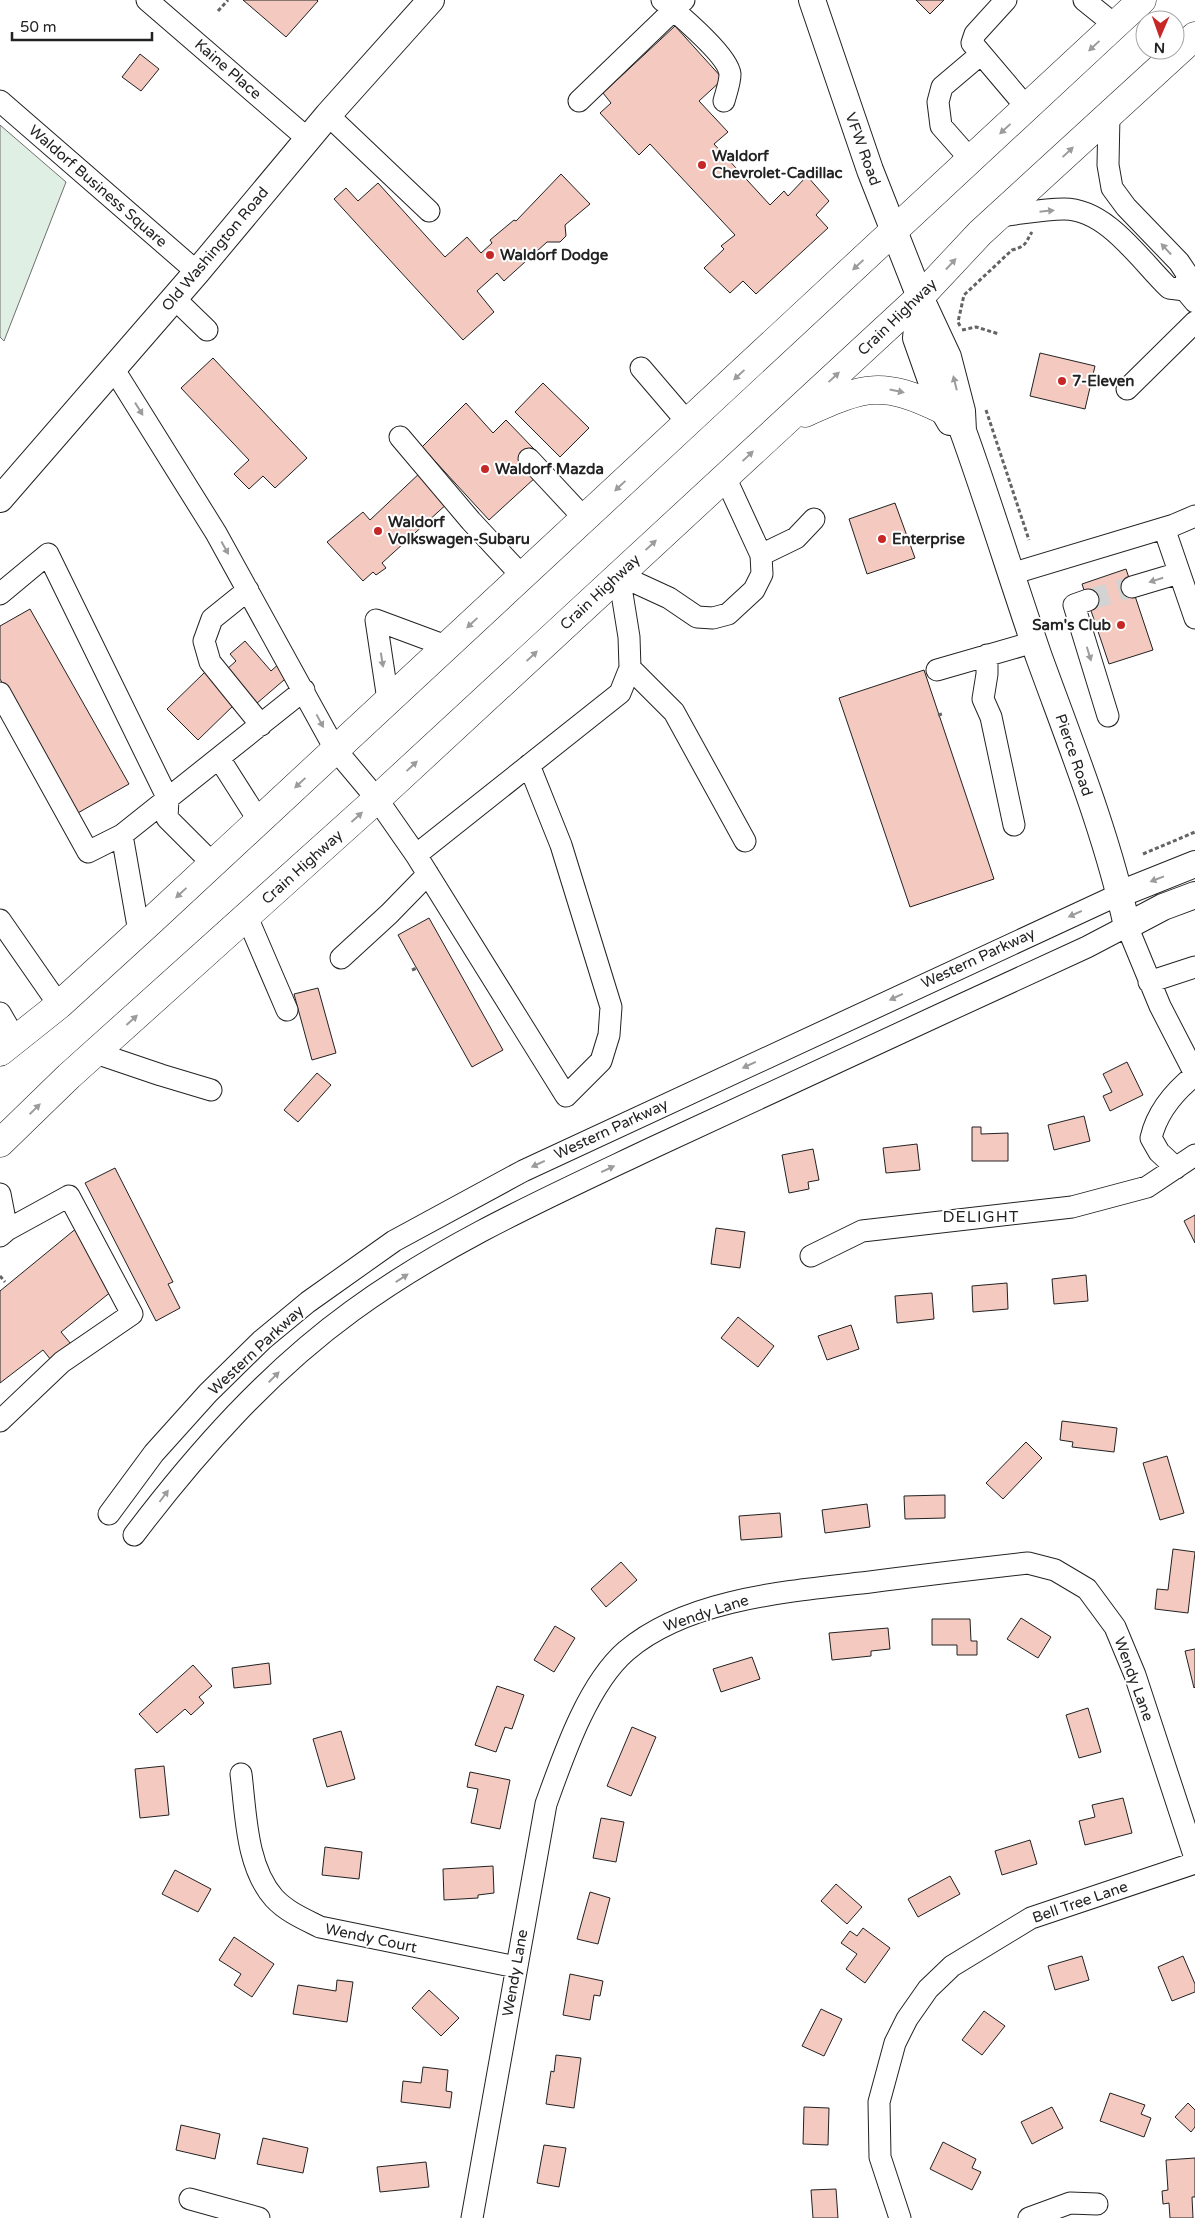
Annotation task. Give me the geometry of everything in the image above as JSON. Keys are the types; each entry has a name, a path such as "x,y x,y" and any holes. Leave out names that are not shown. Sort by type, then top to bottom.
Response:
{"highway":[{"path":"8,1045 59,1005 213,864 1142,0"},
{"name":"Crain Highway","path":"0,1143 96,1052 377,799 920,297 998,216 1195,36"},
{"path":"785,422 841,397 884,388 906,393 943,410"}],"main road":[{"name":"Old Washington Road","path":"0,499 197,272 328,115 430,0"},
{"name":"VFW Road","path":"812,0 870,170 920,297"},
{"name":"Pierce Road","path":"920,297 916,338 943,410 950,423 963,431"},
{"name":"Pierce Road","path":"920,297 948,357 962,410 963,431 1034,642 1088,793 1120,894 1127,926"},
{"name":"Western Parkway","path":"1120,894 1195,864"},
{"name":"Western Parkway","path":"1127,926 1163,907 1195,895"}],"street":[{"name":"Kaine Place","path":"147,0 308,139"},
{"path":"1006,0 975,34 972,43 1027,108"},
{"path":"1084,0 1115,25"},
{"path":"579,100 673,3 728,65 730,75 724,101"},
{"path":"971,160 941,126 938,102 942,87 981,54"},
{"name":"Waldorf Business Square","path":"0,101 197,272"},
{"path":"328,115 429,211"},
{"path":"998,216 1065,209 1084,213 1110,225 1169,288 1192,291 1187,274 1183,268 1126,207 1112,188 1108,165 1108,115"},
{"path":"174,298 207,330"},
{"path":"1127,389 1195,322"},
{"path":"113,368 216,532 336,749 377,799 416,855 566,1096 601,1061 609,1035 611,1007 561,845 529,765"},
{"path":"641,368 688,423"},
{"path":"400,437 522,576"},
{"path":"529,459 584,518"},
{"path":"619,575 669,598 697,617 713,618 728,614 754,590 762,574 761,555 725,477"},
{"path":"1011,574 1164,528 1195,516"},
{"path":"761,555 796,538 814,518"},
{"path":"1164,528 1195,618"},
{"path":"2,588 48,554 168,799 167,818 213,864"},
{"path":"1132,587 1179,573"},
{"path":"416,855 620,693 630,668 628,637 619,575"},
{"path":"248,590 212,619 204,641 210,662 261,725"},
{"path":"1088,600 1074,605 1108,716"},
{"path":"388,700 376,620 446,646"},
{"path":"937,670 1034,642"},
{"path":"994,653 987,674 983,698 991,717 1014,825"},
{"path":"630,668 674,712 745,841"},
{"path":"0,693 88,852 122,835 304,690"},
{"path":"219,758 259,821"},
{"path":"122,835 139,932"},
{"path":"341,958 389,914 428,874"},
{"name":"Western Parkway","path":"109,1514 154,1453 208,1394 262,1340 308,1302 394,1241 523,1171 1120,894"},
{"path":"247,917 287,1010"},
{"path":"0,920 59,1005"},
{"name":"Western Parkway","path":"134,1535 175,1481 244,1406 292,1358 352,1310 454,1244 712,1120 1087,947 1127,926"},
{"name":"Pierce Road","path":"1127,926 1180,1048 1195,1075"},
{"path":"1150,982 1195,968"},
{"path":"0,1013 8,1045"},
{"path":"96,1052 211,1090"},
{"path":"1176,1168 1159,1152 1151,1138 1154,1123 1176,1091 1195,1075"},
{"path":"811,1256 862,1231 1072,1207 1147,1187 1195,1155"},
{"path":"0,1194 4,1233 69,1196 132,1314 62,1362 0,1421"},
{"name":"Wendy Lane","path":"472,2218 546,1804 569,1739 601,1682 625,1652 655,1630 698,1613 764,1594 1028,1563 1040,1565 1069,1577 1087,1589 1114,1627 1135,1675 1195,1858"},
{"name":"Wendy Court","path":"241,1774 252,1853 260,1874 274,1898 291,1913 320,1927 516,1967"},
{"name":"Bell Tree Lane","path":"900,2218 880,2157 879,2102 895,2043 907,2019 928,1990 952,1966 1032,1918 1195,1863"},
{"path":"190,2199 259,2218"},
{"path":"1029,2218 1070,2203 1097,2204"}],"path":[{"path":"218,12 228,0"},
{"path":"965,336 958,322 964,295 1012,250 1022,247 1028,242 1030,234 1055,210"},
{"path":"962,330 976,327 999,334"},
{"path":"983,403 1029,540"},
{"path":"1143,854 1195,832"},
{"path":"412,970 416,968"},
{"path":"0,1276 5,1282"}],"green space":[{"path":"0,125 66,182 4,341 0,337"}],"building":[{"path":"243,0 317,0 318,1 286,37"},
{"path":"916,0 944,0 930,14"},
{"name":"Waldorf Chevrolet-Cadillac","path":"675,26 723,79 699,101 728,132 714,144 770,205 784,191 788,196 807,176 829,201 816,215 828,228 756,294 743,281 730,293 704,268 724,249 721,246 735,235 650,144 639,155 600,113 611,103 603,93"},
{"path":"140,54 159,69 141,91 122,77"},
{"name":"Waldorf Dodge","path":"561,174 590,204 565,225 566,236 560,242 547,242 504,281 497,273 477,291 494,312 463,340 334,199 346,188 358,201 378,183 445,257 467,237 481,253 492,243 490,240 514,220 516,221"},
{"name":"7-Eleven","path":"1040,353 1095,366 1085,409 1030,396"},
{"path":"213,358 307,458 275,488 263,476 249,489 234,474 249,460 181,388"},
{"path":"543,383 589,428 560,457 515,412"},
{"name":"Waldorf Mazda","path":"466,403 493,433 506,420 534,449 520,460 536,477 489,520 422,447"},
{"name":"Waldorf Volkswagen-Subaru","path":"422,471 449,502 382,563 386,568 376,575 373,572 363,581 327,542 363,512 370,520"},
{"name":"Enterprise","path":"895,503 915,558 867,574 849,519"},
{"name":"Sam's Club","path":"1126,569 1153,650 1109,664 1082,584"},
{"path":"30,609 129,784 76,814 0,679 0,626"},
{"path":"245,641 271,671 281,662 291,674 256,704 226,670 236,661 230,654"},
{"path":"924,670 994,879 910,907 839,698"},
{"path":"205,672 236,703 198,740 167,709"},
{"path":"429,918 503,1050 472,1067 398,935"},
{"path":"318,988 336,1053 312,1060 294,994"},
{"path":"1127,1062 1143,1095 1110,1111 1103,1096 1112,1092 1103,1074"},
{"path":"317,1073 331,1085 298,1122 284,1110"},
{"path":"1084,1116 1090,1141 1054,1150 1048,1125"},
{"path":"972,1127 981,1127 981,1134 1008,1133 1008,1161 972,1161"},
{"path":"917,1144 920,1170 886,1173 883,1148"},
{"path":"813,1149 819,1180 808,1182 809,1189 789,1193 782,1155"},
{"path":"115,1168 173,1282 168,1284 180,1308 156,1321 85,1183"},
{"path":"1195,1215 1195,1243 1184,1221"},
{"path":"78,1227 112,1291 61,1332 71,1344 51,1360 43,1350 0,1383 0,1291"},
{"path":"716,1228 745,1232 740,1268 711,1264"},
{"path":"1086,1275 1088,1301 1054,1304 1052,1279"},
{"path":"1007,1283 1008,1309 973,1312 972,1286"},
{"path":"932,1293 934,1319 897,1323 895,1296"},
{"path":"738,1317 774,1346 758,1367 721,1338"},
{"path":"851,1325 859,1349 827,1360 818,1336"},
{"path":"1062,1421 1117,1428 1114,1452 1072,1447 1073,1442 1060,1440"},
{"path":"1026,1442 1042,1458 1003,1499 986,1483"},
{"path":"1167,1456 1184,1513 1160,1520 1143,1463"},
{"path":"945,1495 945,1518 905,1519 904,1496"},
{"path":"867,1504 870,1527 825,1533 822,1510"},
{"path":"780,1513 782,1537 741,1540 739,1516"},
{"path":"1173,1549 1195,1552 1188,1613 1155,1609 1157,1589 1168,1590"},
{"path":"621,1562 637,1580 606,1607 591,1589"},
{"path":"1021,1618 1051,1637 1038,1658 1007,1639"},
{"path":"932,1619 970,1619 971,1641 977,1641 977,1655 957,1655 957,1645 932,1645"},
{"path":"555,1626 575,1638 554,1672 534,1660"},
{"path":"888,1628 890,1649 871,1651 871,1656 832,1660 829,1633"},
{"path":"1195,1649 1195,1687 1194,1688 1185,1651"},
{"path":"752,1657 760,1679 721,1692 713,1669"},
{"path":"269,1663 271,1684 234,1688 232,1668"},
{"path":"193,1665 212,1686 199,1697 204,1703 191,1715 185,1709 157,1733 139,1714"},
{"path":"497,1686 524,1695 512,1729 505,1727 496,1752 475,1745"},
{"path":"1088,1708 1101,1752 1079,1758 1066,1715"},
{"path":"632,1727 656,1737 631,1796 607,1786"},
{"path":"341,1731 355,1779 327,1787 313,1739"},
{"path":"164,1766 169,1815 140,1818 135,1769"},
{"path":"470,1772 510,1780 500,1829 471,1823 478,1789 467,1787"},
{"path":"1123,1798 1132,1833 1085,1845 1079,1821 1095,1817 1092,1805"},
{"path":"601,1818 624,1822 616,1862 593,1858"},
{"path":"1030,1840 1037,1864 1002,1875 995,1851"},
{"path":"325,1847 362,1852 359,1879 322,1875"},
{"path":"493,1866 494,1893 478,1895 478,1898 444,1900 443,1869"},
{"path":"175,1870 211,1889 198,1912 162,1894"},
{"path":"950,1876 960,1894 918,1917 908,1899"},
{"path":"836,1884 862,1907 847,1924 821,1901"},
{"path":"590,1892 610,1898 598,1944 577,1939"},
{"path":"863,1928 890,1948 865,1983 846,1969 857,1954 841,1943 850,1931 857,1936"},
{"path":"234,1937 274,1964 252,1997 234,1985 241,1974 219,1960"},
{"path":"1082,1956 1089,1980 1055,1990 1048,1966"},
{"path":"1183,1956 1195,1984 1195,1992 1172,2001 1158,1967"},
{"path":"570,1974 603,1981 600,1996 594,1995 590,2020 563,2015"},
{"path":"337,1980 353,1982 347,2022 293,2014 298,1985 336,1991"},
{"path":"429,1990 459,2018 441,2036 412,2008"},
{"path":"821,2009 842,2019 824,2056 802,2046"},
{"path":"984,2011 1005,2026 982,2055 962,2040"},
{"path":"556,2055 581,2058 574,2108 546,2104 551,2071 554,2072"},
{"path":"423,2067 448,2070 446,2091 452,2092 450,2108 401,2102 403,2081 421,2083"},
{"path":"1110,2093 1145,2105 1141,2114 1151,2118 1144,2137 1100,2121"},
{"path":"1188,2103 1195,2110 1195,2127 1191,2132 1175,2117"},
{"path":"804,2107 829,2108 828,2145 803,2144"},
{"path":"1052,2107 1063,2128 1032,2144 1021,2122"},
{"path":"181,2125 220,2134 215,2159 176,2150"},
{"path":"263,2138 308,2148 303,2173 257,2164"},
{"path":"943,2142 976,2159 972,2168 981,2172 972,2190 930,2169"},
{"path":"544,2145 566,2148 559,2187 537,2183"},
{"path":"1195,2158 1195,2197 1192,2197 1193,2218 1170,2218 1169,2203 1163,2204 1162,2191 1168,2190 1166,2160"},
{"path":"426,2162 429,2187 380,2192 377,2167"},
{"path":"836,2189 838,2218 813,2218 811,2190"}],"tunnel":[{"path":"1088,600 1132,587"}],"place":[{"name":"Waldorf Chevrolet-Cadillac","path":"702,165"},
{"name":"Waldorf Dodge","path":"490,255"},
{"name":"7-Eleven","path":"1062,381"},
{"name":"Waldorf Mazda","path":"485,469"},
{"name":"Waldorf Volkswagen-Subaru","path":"378,531"},
{"name":"Enterprise","path":"882,539"},
{"name":"Sam's Club","path":"1121,625"}],"district":[{"name":"DELIGHT","path":"981,1217"}]}
